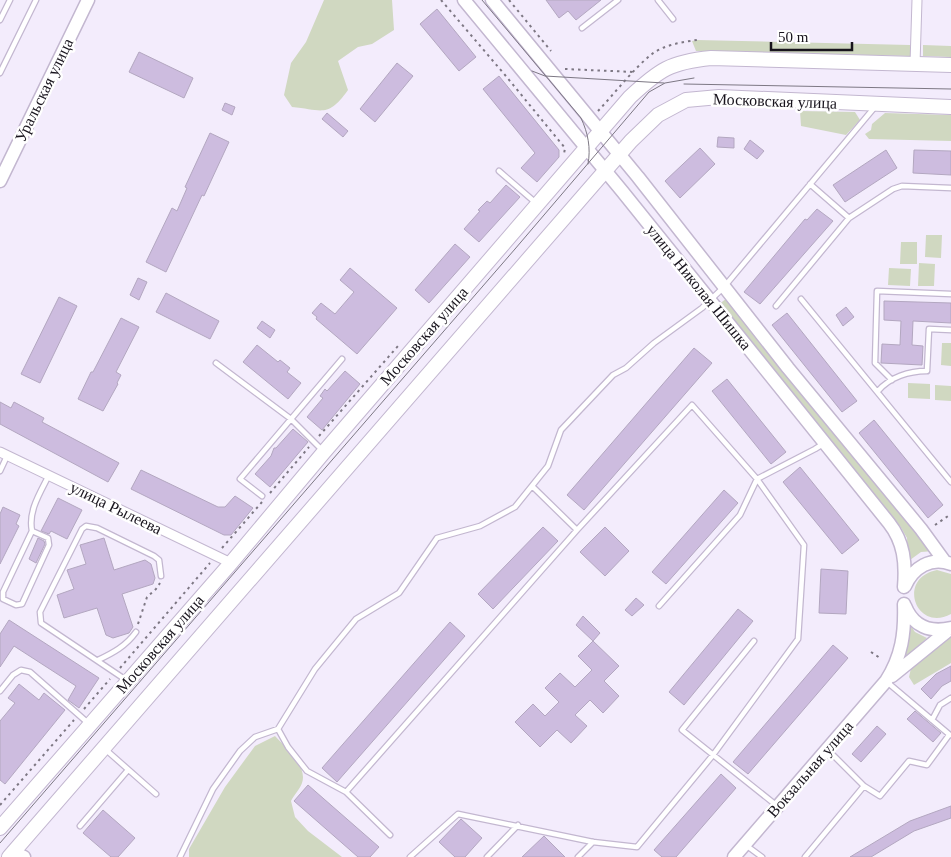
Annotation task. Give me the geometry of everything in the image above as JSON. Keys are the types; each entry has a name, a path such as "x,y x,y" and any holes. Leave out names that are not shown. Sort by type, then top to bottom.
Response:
{"main road":[{"name":"Уральская улица","path":"0,181 88,0"},
{"name":"улица Николая Шишка","path":"464,0 605,171 896,532 904,552 904,604"},
{"name":"улица Николая Шишка","path":"492,0 601,131 788,368 948,563"},
{"name":"Московская улица","path":"0,828 231,563 324,452 630,97 654,76 672,65 691,60 711,58 951,65"},
{"name":"Московская улица","path":"16,855 104,748 605,171 658,115 686,100 719,97 951,107"},
{"path":"904,587 916,569 925,564 935,561 948,563"},
{"path":"904,604 914,621 922,627 932,630 951,628"},
{"name":"Вокзальная улица","path":"734,857 886,681 893,670 902,646 904,604"},
{"name":"Вокзальная улица","path":"886,681 951,628"},
{"path":"0,846 16,855"}],"street":[{"path":"915,64 917,0"},
{"name":"улица Рылеева","path":"4,454 231,563"}],"lane":[{"path":"0,20 10,0"},
{"path":"0,72 36,0"},
{"path":"582,28 618,0"},
{"path":"658,0 673,19"},
{"path":"180,857 213,789 240,751 255,737 278,729 315,669 356,619 399,593 437,538 480,526 515,508 548,466 561,430 613,375 626,368 654,343 710,301 724,287 876,105"},
{"path":"499,171 538,204"},
{"path":"810,184 849,218"},
{"path":"776,306 849,218 893,189 902,186 951,188"},
{"path":"892,380 875,363 877,291 951,294"},
{"path":"801,299 951,482"},
{"path":"878,391 884,383 913,371 927,371 929,329 951,330"},
{"path":"262,496 240,479 342,359"},
{"path":"216,363 291,419 324,452"},
{"path":"346,792 577,530 692,405 757,479 804,545 798,638 713,755 637,847 593,842 458,814 410,857"},
{"path":"659,606 740,515 757,479 824,443"},
{"path":"0,471 4,454"},
{"path":"32,531 48,538 49,545 22,604 16,605 3,599 3,592 32,531 30,520 32,511 49,475"},
{"path":"532,486 577,530"},
{"path":"128,681 41,623 40,612 82,528 86,526 98,528 154,556 159,560 161,576"},
{"path":"98,660 118,650 136,632"},
{"path":"754,641 682,730 777,806"},
{"path":"0,691 13,675 22,670 30,672 89,724"},
{"path":"827,749 864,786 880,796 909,761 927,765 950,736 886,681"},
{"path":"932,720 940,705 951,698"},
{"path":"278,729 288,747 307,771 346,792 390,835"},
{"path":"104,748 156,794"},
{"path":"80,826 128,770"},
{"path":"805,857 864,786"},
{"path":"487,857 518,825"},
{"path":"578,857 593,842"},
{"path":"745,844 762,857"}],"path":[{"path":"441,0 506,74"},
{"path":"509,0 552,52"},
{"path":"561,64 565,69 634,72"},
{"path":"936,525 951,514"},
{"path":"136,632 143,605 147,597 160,583 161,576"},
{"path":"871,652 880,658"}],"green space":[{"path":"324,0 392,0 394,30 372,44 358,47 338,61 348,90 335,105 324,110 292,107 284,95 291,63 306,42"},
{"path":"692,41 910,45 910,56 696,51"},
{"path":"923,45 951,46 951,57 923,56"},
{"path":"800,111 855,112 860,120 846,135 801,126"},
{"path":"885,113 951,115 951,141 869,139 865,134 871,130 872,124"},
{"path":"926,235 942,235 941,258 925,257"},
{"path":"901,242 917,242 917,264 900,264"},
{"path":"919,263 935,264 934,286 918,286"},
{"path":"889,268 911,269 910,286 888,285"},
{"path":"727,298 934,551 921,552 910,560 908,559 907,538 900,526 718,305"},
{"path":"942,343 951,343 951,366 941,365"},
{"path":"908,383 930,384 930,399 908,398"},
{"path":"935,385 951,386 951,401 935,400"},
{"path":"937,570 951,574 951,614 939,618 928,616 920,611 914,592 917,583 924,575"},
{"path":"910,625 915,632 927,638 905,658"},
{"path":"951,634 951,663 914,685 909,677 912,664"},
{"path":"275,736 290,751 302,770 302,783 291,801 295,817 308,831 342,857 189,857 189,849 225,787 255,746"}],"building":[{"path":"546,0 601,0 576,20 568,11 559,18"},
{"path":"437,9 476,57 459,71 420,24"},
{"path":"139,52 193,78 184,98 129,72"},
{"path":"397,63 413,76 375,122 360,109"},
{"path":"499,76 559,150 559,157 537,182 521,168 535,153 483,89"},
{"path":"225,103 235,107 232,115 222,110"},
{"path":"327,113 348,131 343,137 322,119"},
{"path":"210,133 229,142 166,272 146,262 172,208 177,211 187,188 185,187"},
{"path":"718,137 734,138 734,148 717,147"},
{"path":"750,140 764,151 757,159 744,149"},
{"path":"700,148 715,164 680,198 665,181"},
{"path":"886,150 897,168 845,202 833,185"},
{"path":"914,150 951,151 951,175 913,173"},
{"path":"506,185 520,197 479,242 464,229 480,211 478,210 487,201 490,203"},
{"path":"817,209 833,221 760,304 744,292 805,219 807,220"},
{"path":"455,244 470,257 429,303 415,290"},
{"path":"350,268 397,308 357,354 316,319 317,317 312,313 321,303 335,314 354,292 340,280"},
{"path":"138,278 147,282 139,300 130,295"},
{"path":"166,293 219,321 210,339 156,312"},
{"path":"59,297 77,306 40,383 21,374"},
{"path":"884,301 951,303 951,323 913,321 912,345 923,346 922,365 881,363 882,344 900,345 901,321 884,320"},
{"path":"846,307 854,317 843,326 836,315"},
{"path":"787,313 857,401 842,412 772,325"},
{"path":"121,318 139,327 116,372 121,375 118,384 103,411 78,399"},
{"path":"262,321 275,330 270,338 257,328"},
{"path":"257,345 278,362 280,360 290,368 287,372 301,383 288,399 243,362"},
{"path":"694,348 712,363 584,510 567,495"},
{"path":"345,371 360,384 322,430 307,417 323,398 320,396 325,389 327,391"},
{"path":"727,379 786,452 771,464 712,391"},
{"path":"0,402 11,408 14,402 44,418 42,422 119,463 108,482 0,424"},
{"path":"874,420 943,505 928,518 859,433"},
{"path":"293,429 308,442 270,487 255,474 271,456 274,448"},
{"path":"800,467 859,540 842,554 783,482"},
{"path":"141,470 218,507 225,507 235,496 253,508 231,535 224,535 131,489"},
{"path":"724,490 738,503 666,584 652,572"},
{"path":"58,498 82,510 67,539 51,531 49,534 41,531"},
{"path":"3,507 20,515 16,524 19,526 0,564 0,514"},
{"path":"543,527 558,541 493,609 478,594"},
{"path":"605,527 629,551 605,576 580,552"},
{"path":"38,538 44,541 45,544 36,563 29,559"},
{"path":"104,538 114,570 145,560 151,564 155,578 153,584 122,594 133,627 129,633 113,638 106,635 97,608 64,618 57,595 74,589 67,570 86,564 80,545"},
{"path":"821,569 848,571 846,614 819,613"},
{"path":"636,598 644,605 632,616 625,610"},
{"path":"738,609 753,621 684,705 669,692"},
{"path":"583,616 600,633 593,641 576,625"},
{"path":"9,620 99,678 79,708 68,700 76,686 14,646 0,667 0,634"},
{"path":"450,622 465,636 337,782 322,768"},
{"path":"593,641 619,666 604,681 619,696 603,713 590,700 575,715 587,726 571,743 557,730 540,747 515,722 533,704 545,716 559,702 545,688 560,673 575,687 592,670 578,656"},
{"path":"833,645 848,658 748,774 733,762"},
{"path":"951,666 951,681 942,686 931,699 921,689 936,674"},
{"path":"19,684 39,700 44,693 65,710 5,784 0,780 0,721 15,703 8,698"},
{"path":"915,711 941,733 933,742 907,719"},
{"path":"877,726 886,734 861,762 852,754"},
{"path":"721,774 736,788 676,857 662,857 654,850"},
{"path":"308,785 379,847 370,857 358,857 294,801"},
{"path":"951,806 951,818 914,831 871,857 850,857 910,821"},
{"path":"103,810 135,838 118,857 111,857 83,833"},
{"path":"461,819 482,838 465,857 455,857 439,842"},
{"path":"544,836 565,857 522,857"}],"tram line":[{"path":"482,0 581,118 588,141 588,164"},
{"path":"532,71 545,76 664,83"},
{"path":"0,843 649,92 665,83 694,78"},
{"path":"684,84 951,89"}]}
